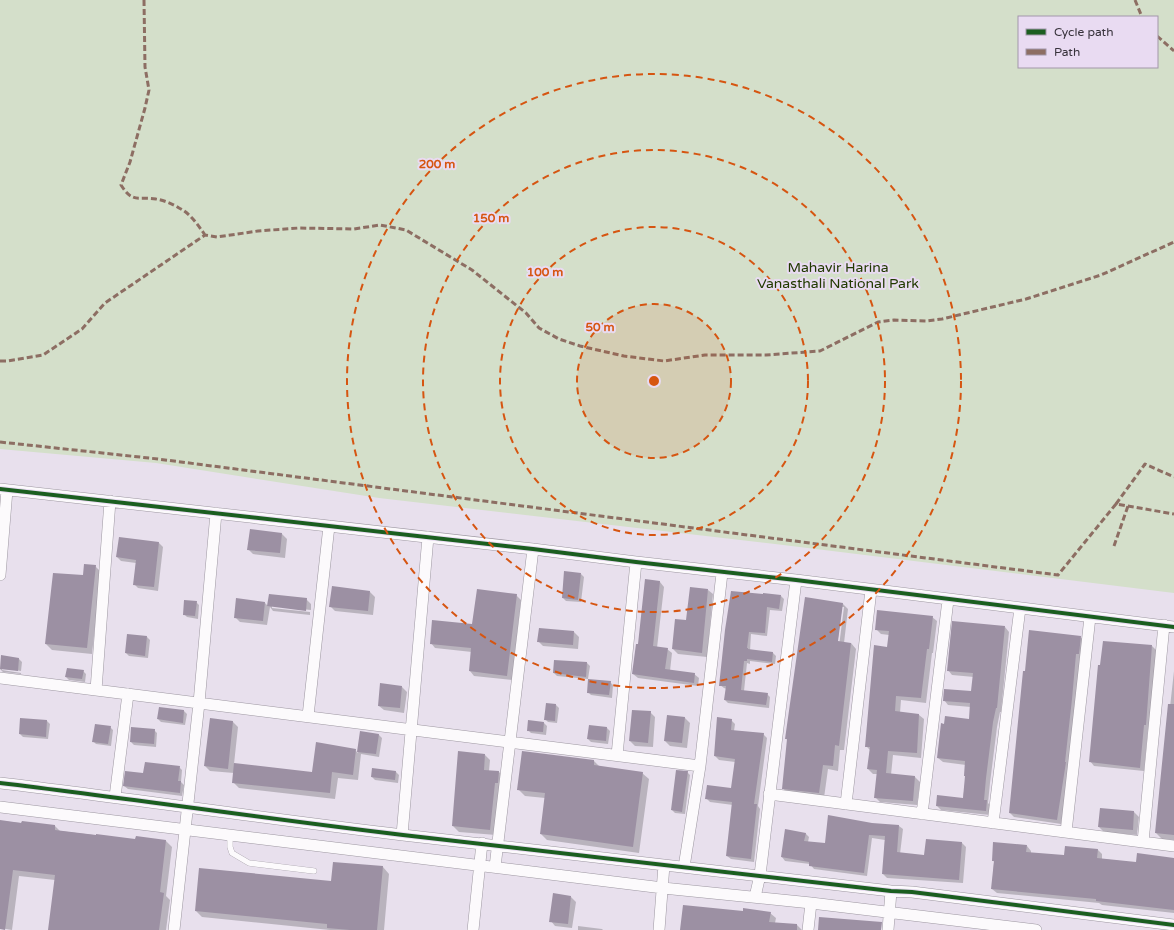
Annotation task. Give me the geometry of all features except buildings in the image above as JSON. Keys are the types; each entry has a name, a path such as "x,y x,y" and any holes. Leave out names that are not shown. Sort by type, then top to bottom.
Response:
{"street":[{"path":"0,575 4,490 533,549 1169,626 1143,842"},
{"path":"96,690 110,501"},
{"path":"174,930 199,703 216,513"},
{"path":"308,716 329,526"},
{"path":"402,835 410,729 428,537"},
{"path":"495,868 533,549"},
{"path":"617,755 636,562"},
{"path":"684,867 700,766 722,573"},
{"path":"755,897 760,875 796,580"},
{"path":"846,804 870,590"},
{"path":"922,814 948,600"},
{"path":"993,823 1020,608"},
{"path":"1066,832 1090,616"},
{"path":"0,678 700,766"},
{"path":"115,797 128,694"},
{"path":"0,783 402,835 891,891 912,892 1174,925"},
{"path":"769,794 1174,846"},
{"path":"0,807 495,868 664,888 811,903 1036,930"},
{"path":"473,930 482,843"},
{"path":"659,930 664,888 664,865"},
{"path":"888,930 891,891"},
{"path":"808,930 811,903"}],"lane":[{"path":"230,835 230,847 232,853 249,863 314,871"}],"green space":[{"name":"Mahavir Harina Vanasthali National Park","path":"0,0 1174,0 1174,593 775,544 379,498 156,463 0,449"}],"marked path":[{"path":"144,0 145,67 149,90 130,162 121,185 125,191 133,197 162,200 183,210 194,220 205,235"},
{"path":"1135,0 1142,16"},
{"path":"1158,37 1174,51"},
{"path":"0,361 43,355 82,329 105,303 205,235 217,237 258,231 299,228 354,229 380,225 406,230 472,270 526,313 539,328 559,339 580,346 624,356 664,361 705,355 766,355 820,351 878,322 894,320 926,321 942,319 1026,299 1101,275 1174,242"},
{"path":"0,442 158,459 1058,575 1116,504 1174,514"},
{"path":"1116,504 1145,464 1174,477"},
{"path":"1114,546 1128,506"}],"cycle path":[{"path":"0,489 533,549 1174,627"},
{"path":"0,783 403,835 891,891 912,892 1174,925"}]}
